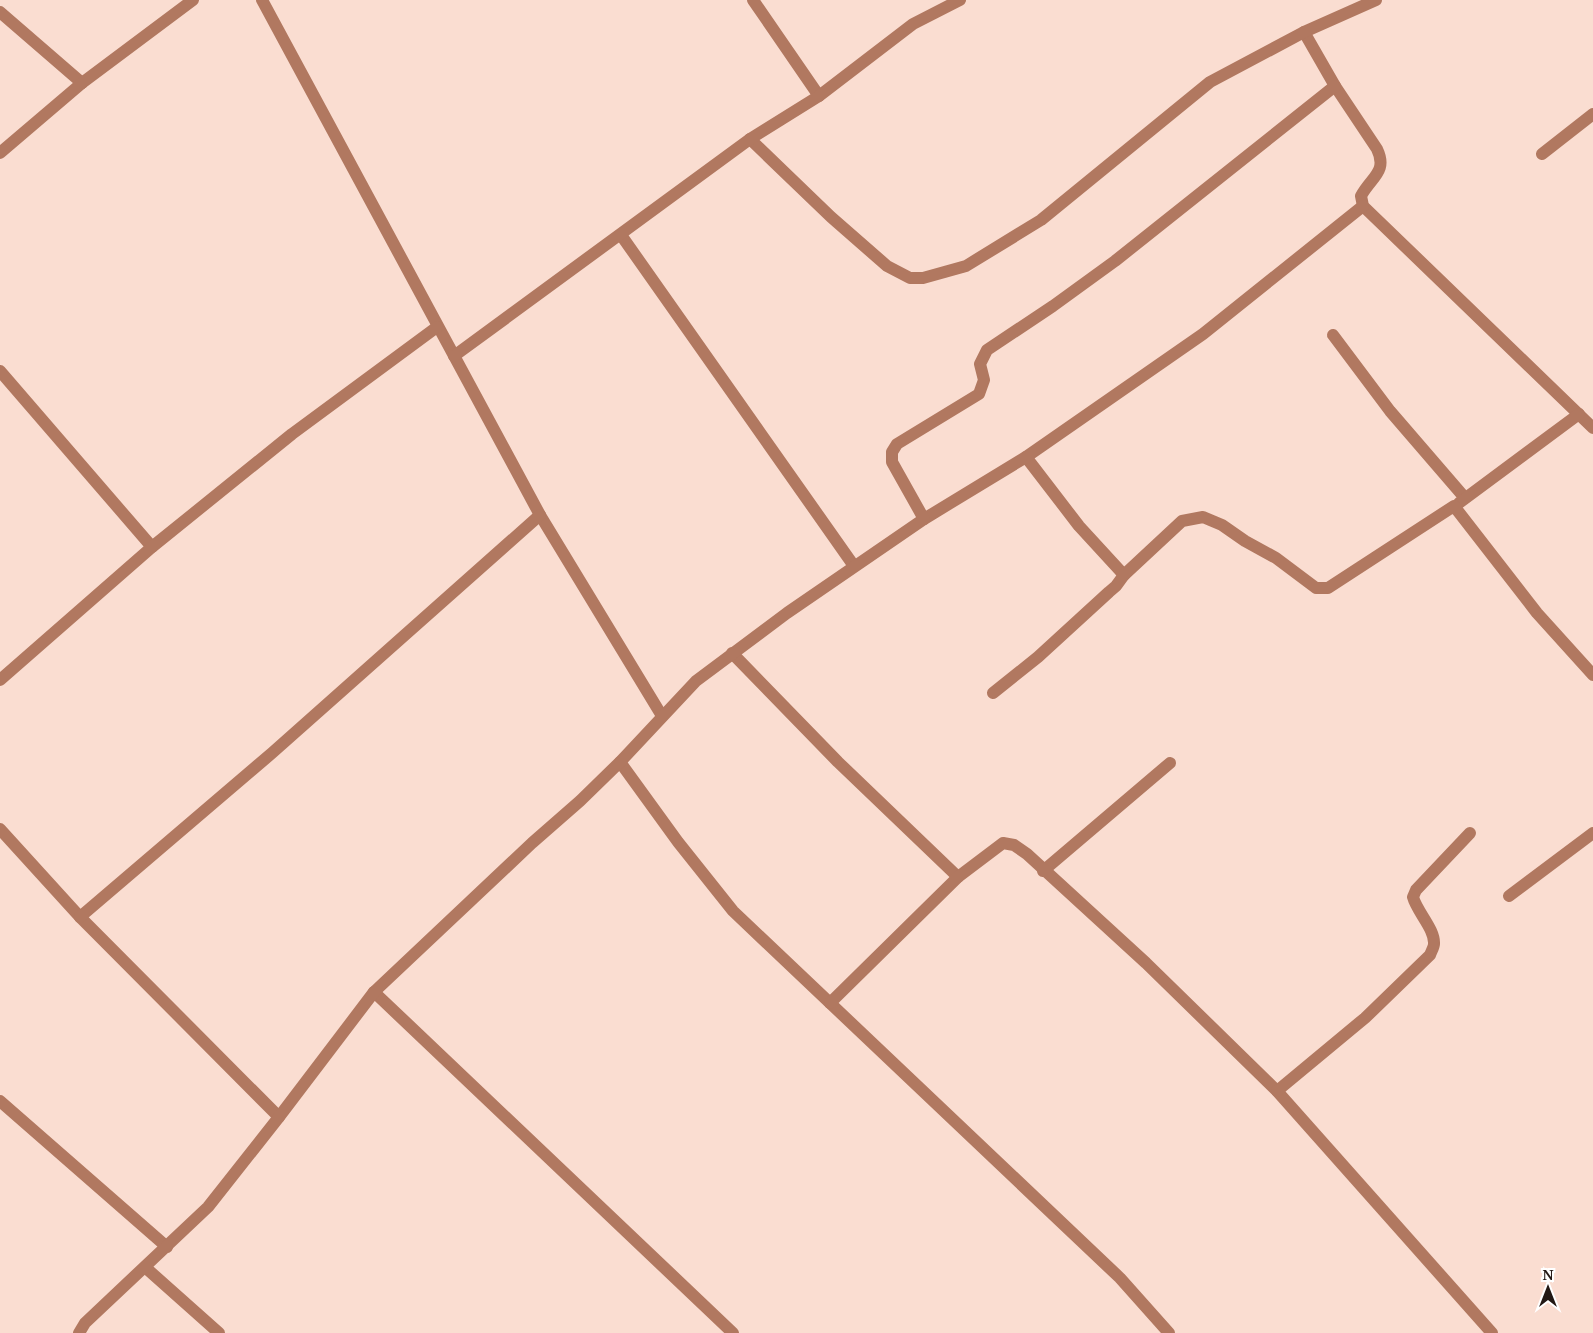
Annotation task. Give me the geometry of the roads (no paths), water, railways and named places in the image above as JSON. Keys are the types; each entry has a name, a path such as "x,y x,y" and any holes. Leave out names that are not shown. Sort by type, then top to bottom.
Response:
{"street":[{"path":"0,153 82,83 193,0"},
{"path":"262,0 540,515 662,716"},
{"path":"753,0 819,96"},
{"path":"454,356 750,139 819,96 913,24 960,0"},
{"path":"750,139 831,216 888,266 910,278 924,278 966,266 1041,220 1210,82 1304,32 1376,0"},
{"path":"0,12 82,83"},
{"path":"1304,32 1335,86 1377,149 1381,159 1380,169 1366,186 1361,196 1363,206 1593,428"},
{"path":"924,518 892,462 892,452 897,444 979,394 984,380 980,364 987,350 1053,306 1115,261 1335,86"},
{"path":"1542,154 1593,114"},
{"path":"79,1333 85,1323 146,1268 208,1207 279,1118 374,992 532,843 580,802 696,680 924,518 1026,457 1203,334 1363,206"},
{"path":"621,235 854,566"},
{"path":"0,680 152,547 292,434 437,327"},
{"path":"1334,335 1390,411 1465,498"},
{"path":"0,371 152,547"},
{"path":"993,693 1038,657 1116,586 1124,575 1182,521 1204,516 1222,524 1245,541 1276,558 1316,588 1328,588 1454,506 1579,414"},
{"path":"1026,457 1079,526 1124,575"},
{"path":"1454,506 1537,613 1593,675"},
{"path":"80,917 272,753 540,515"},
{"path":"732,653 838,762 958,877"},
{"path":"620,762 678,842 733,911 1120,1278 1169,1333"},
{"path":"1043,871 1170,763"},
{"path":"0,829 80,917 279,1118"},
{"path":"1278,1091 1365,1018 1430,955 1434,944 1432,932 1415,905 1413,897 1416,890 1470,833"},
{"path":"1509,896 1593,833"},
{"path":"830,1003 958,877 1003,843 1014,845 1027,854 1043,871 1146,963 1278,1091 1492,1333"},
{"path":"374,992 733,1333"},
{"path":"0,1101 167,1247"},
{"path":"146,1268 218,1333"}]}
